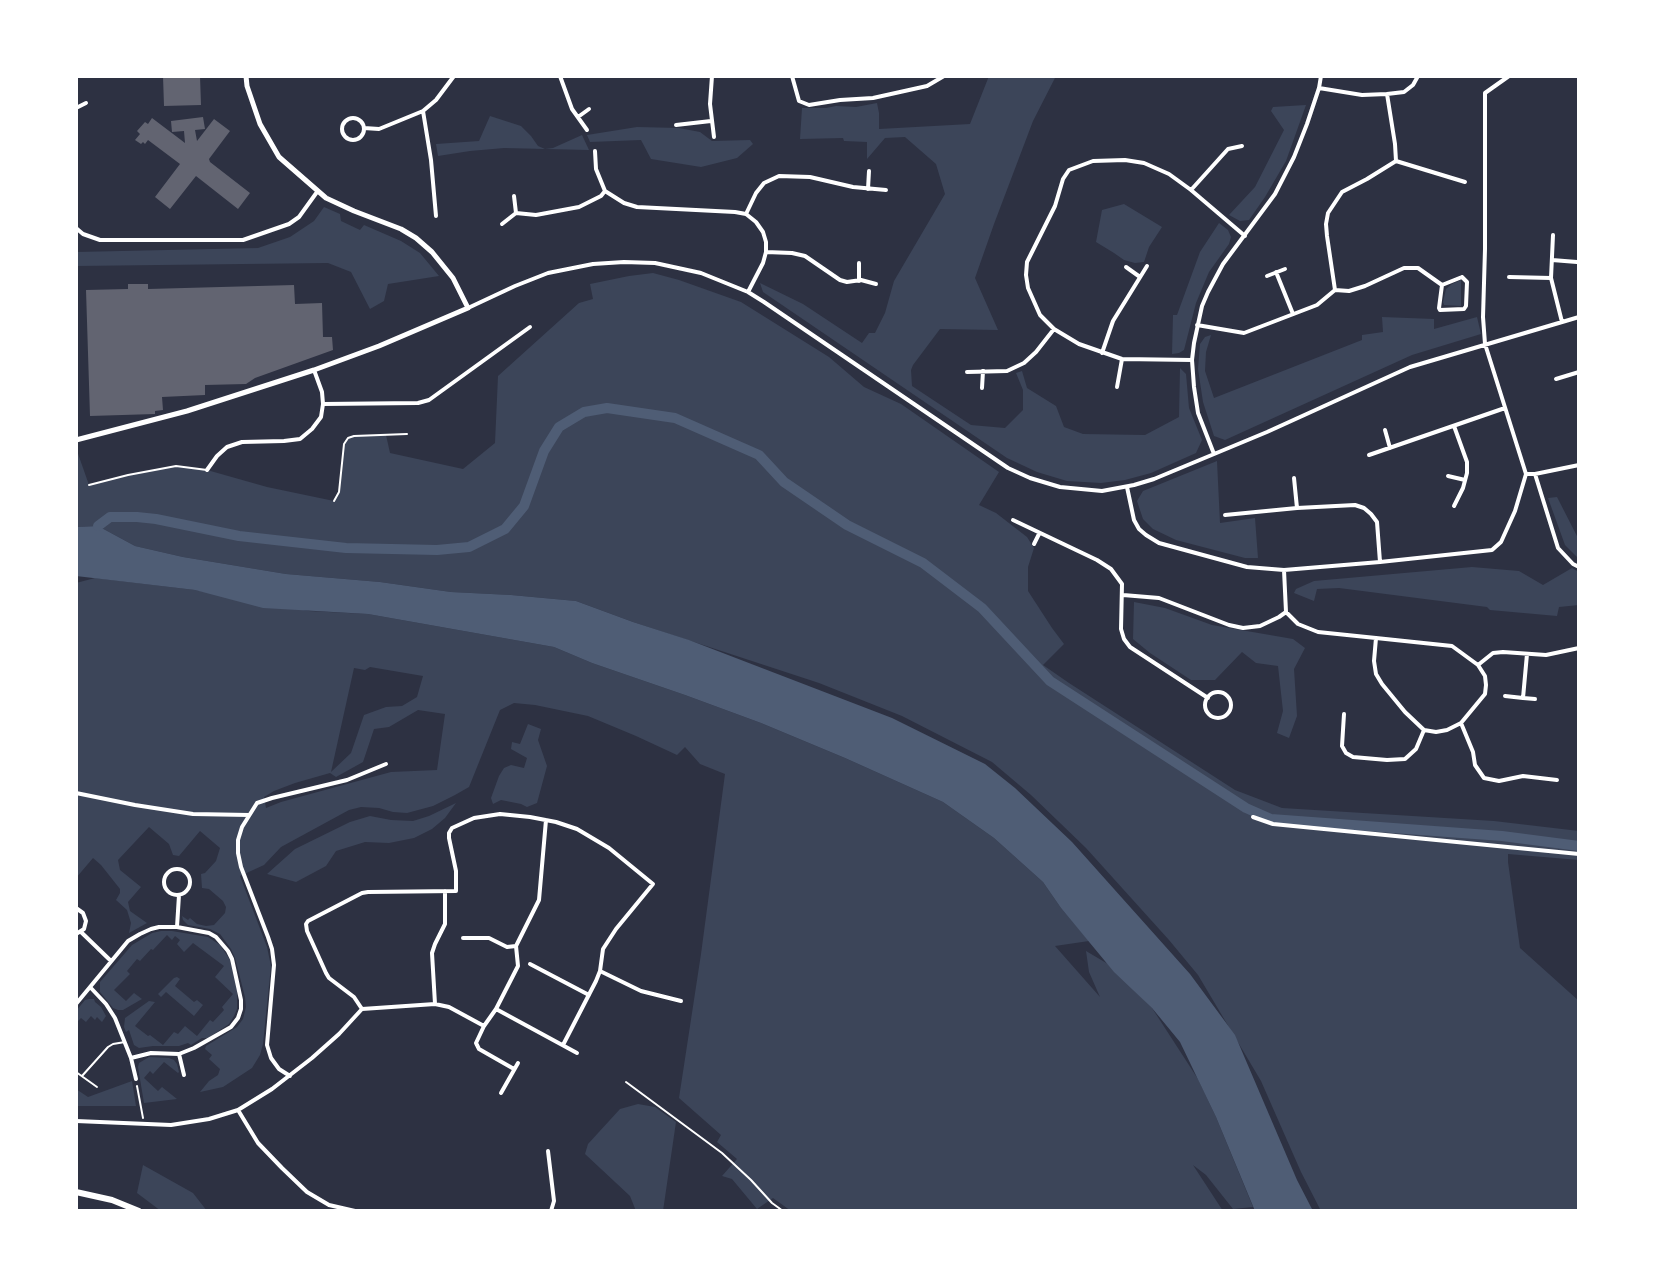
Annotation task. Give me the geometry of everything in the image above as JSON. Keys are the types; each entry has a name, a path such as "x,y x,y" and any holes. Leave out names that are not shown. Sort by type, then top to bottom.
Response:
{"main road":[{"path":"76,1192 112,1200 139,1211"}],"street":[{"path":"246,76 247,86 260,124 279,158 326,198 354,212 401,229 416,238 432,252 453,278 468,308"},
{"path":"364,128 379,129 423,111 436,100 454,76"},
{"path":"560,76 572,109 587,130"},
{"path":"712,76 710,104 714,137"},
{"path":"792,76 799,101 809,106 840,100 873,98 927,86 944,76"},
{"path":"1214,454 1198,413 1194,387 1192,360 1202,306 1223,264 1245,236 1279,186 1294,157 1322,76"},
{"path":"1319,88 1362,95 1404,92 1413,85 1418,76"},
{"path":"1127,487 1134,520 1139,529 1159,543 1247,567 1284,570 1380,562 1492,550 1501,542 1509,527 1526,474 1485,344 1483,317 1485,249 1484,93 1509,76"},
{"path":"1387,94 1396,160"},
{"path":"76,108 86,103"},
{"path":"578,117 589,109"},
{"path":"423,111 431,160 436,216"},
{"path":"354,117 362,122 364,128 360,137 351,140 346,137 341,129 345,120 354,117"},
{"path":"676,125 711,121"},
{"path":"1191,190 1228,149 1242,146"},
{"path":"595,150 596,169 605,191 624,203 637,207 735,212 746,214 756,222 763,232 766,252 763,263 748,292"},
{"path":"1192,360 1122,359 1079,344 1054,329 1040,315 1028,288 1027,262 1055,206 1063,179 1069,170 1093,160 1125,160 1144,163 1169,174 1191,190 1245,236"},
{"path":"1396,160 1465,182"},
{"path":"1335,290 1326,236 1328,213 1342,192 1367,179 1396,160"},
{"path":"868,189 869,171"},
{"path":"746,214 756,193 764,183 779,176 810,177 868,189 886,190"},
{"path":"502,224 516,213 536,215 569,210 601,196 605,191"},
{"path":"76,228 84,234 100,240 243,240 289,224 299,217 317,192"},
{"path":"514,196 516,213"},
{"path":"1554,235 1551,278 1562,322"},
{"path":"766,252 792,253 805,256 840,280 876,284"},
{"path":"1552,260 1577,262"},
{"path":"76,440 187,411 314,370 379,346 548,273 593,264 624,262 656,263 701,273 748,292 1008,468 1030,478 1070,489 1102,491 1127,487 1154,479 1267,432 1410,367 1579,317"},
{"path":"859,263 859,281"},
{"path":"1102,353 1113,322 1148,266"},
{"path":"1126,267 1140,277"},
{"path":"1197,325 1244,333 1317,305 1335,290 1350,291 1404,268 1418,268 1442,285"},
{"path":"1267,276 1284,269"},
{"path":"1276,272 1293,314"},
{"path":"1462,277 1466,279 1466,306 1464,309 1440,310 1442,285 1462,277"},
{"path":"1509,277 1551,278"},
{"path":"323,404 418,403 429,400 530,327"},
{"path":"967,372 1007,371 1024,363 1036,352 1054,329"},
{"path":"1117,387 1122,359"},
{"path":"207,470 216,456 227,447 242,442 284,441 300,438 312,430 321,417 323,404 322,392 314,370"},
{"path":"982,388 983,371"},
{"path":"1556,379 1579,372"},
{"path":"1369,455 1505,408"},
{"path":"1454,426 1466,462 1467,473 1454,506"},
{"path":"1384,430 1390,448"},
{"path":"1526,474 1535,474 1579,465"},
{"path":"1535,474 1558,548 1573,564 1579,567"},
{"path":"1448,476 1465,480"},
{"path":"1294,478 1297,508"},
{"path":"1225,515 1355,505 1364,508 1377,522 1380,562"},
{"path":"1013,520 1097,560 1111,569 1122,584 1121,629 1124,639 1130,647 1208,698"},
{"path":"1034,544 1039,534"},
{"path":"1284,570 1286,612 1298,624 1318,632 1376,638 1452,646 1478,665 1485,676 1485,694 1462,723 1436,732 1424,730 1405,712 1376,674 1374,661 1376,638"},
{"path":"1123,595 1160,598 1228,624 1244,628 1260,626 1286,612"},
{"path":"1478,665 1493,654 1502,652 1546,655 1579,648"},
{"path":"1523,698 1527,654"},
{"path":"1216,692 1224,693 1230,701 1227,714 1219,717 1212,715 1206,709 1208,698 1216,692"},
{"path":"1505,696 1535,700"},
{"path":"1344,714 1342,746 1346,753 1354,757 1387,760 1405,759 1416,749 1424,730"},
{"path":"1462,723 1473,752 1475,765 1484,778 1499,781 1523,776 1557,780"},
{"path":"290,1076 279,1069 271,1058 267,1046 274,965 272,949 241,867 238,840 242,827 257,804 272,798 347,780 386,764"},
{"path":"76,793 193,814 249,815"},
{"path":"362,1009 354,997 329,978 307,931 306,924 362,893 456,891 456,871 449,833 452,828 474,818 500,814 546,820 577,829 609,848 653,884 616,929 603,949 600,971 563,1045"},
{"path":"1253,817 1273,824 1579,854"},
{"path":"514,1069 479,1050 477,1039 496,1009 518,966 516,946 537,906 541,893 546,820"},
{"path":"178,869 185,873 190,880 189,888 186,892 178,895 170,894 164,883 166,875 178,869"},
{"path":"435,1004 432,953 445,924 445,891"},
{"path":"177,927 178,895"},
{"path":"76,908 83,913 86,921 84,929 78,933 111,961"},
{"path":"76,1004 128,941 151,929 177,927 209,933 222,943 232,959 241,1000 238,1018 231,1027 194,1048 179,1054 151,1053 131,1058"},
{"path":"463,938 489,938 507,947 516,946"},
{"path":"530,964 589,995"},
{"path":"600,971 641,991 681,1001"},
{"path":"90,986 110,1011 125,1042 136,1079"},
{"path":"76,1121 171,1125 209,1119 238,1110 290,1076 336,1037 362,1009 435,1004 449,1007 484,1026"},
{"path":"496,1009 577,1053"},
{"path":"179,1054 184,1075"},
{"path":"500,1093 518,1063"},
{"path":"238,1110 258,1143 307,1192 329,1205 355,1211"},
{"path":"548,1151 554,1201 551,1211"}],"lane":[{"path":"334,501 339,492 344,444 348,438 354,436 407,434"},
{"path":"89,485 176,466 207,470"},
{"path":"82,1076 108,1047 125,1042"},
{"path":"76,1072 96,1087"},
{"path":"626,1082 722,1153 772,1203 783,1211"}],"path":[{"path":"136,1079 144,1124"}],"shaded area":[{"path":"989,76 1056,76 1033,121 975,278 998,330 940,329 913,365 911,370 912,386 971,425 1005,428 1023,410 1023,390 1016,373 1022,371 1027,388 1056,406 1064,427 1083,434 1145,435 1179,417 1180,368 1186,374 1189,408 1202,440 1196,453 1151,473 1125,480 1101,483 1067,481 1037,472 1007,458 763,292 760,283 803,304 862,343 869,333 875,333 885,313 894,281 945,194 936,164 905,137 885,138 867,159 867,142 844,141 843,138 800,139 802,108 856,107 877,103 879,129 970,124"},
{"path":"1306,105 1286,161 1249,220 1240,221 1229,215 1255,187 1284,130 1271,111 1273,107"},
{"path":"490,116 521,126 538,146 545,149 504,148 438,156 436,144 479,141"},
{"path":"637,127 679,128 700,132 712,141 750,140 753,144 737,158 701,167 651,159 641,140 590,142 587,135"},
{"path":"582,135 589,150 545,149 553,148"},
{"path":"1124,204 1162,227 1149,247 1144,262 1135,263 1124,260 1096,242 1102,210"},
{"path":"324,207 340,214 341,221 360,230 364,225 401,241 420,253 439,276 388,284 384,301 370,309 351,272 328,263 76,266 76,252 258,248 290,237 314,221"},
{"path":"1219,223 1228,230 1231,237 1229,244 1209,272 1196,303 1184,350 1172,354 1173,315 1177,315 1200,252"},
{"path":"653,273 741,302 829,357 864,387 901,404 999,472 979,505 996,513 1027,537 1034,548 1028,567 1028,591 1064,644 1043,665 1235,790 1282,808 1494,821 1579,831 1579,860 1508,854 1508,862 1520,948 1579,1001 1579,1211 1321,1211 1301,1172 1261,1081 1198,975 1169,940 1086,848 1031,795 992,762 902,716 819,683 633,622 576,601 451,592 380,582 286,574 183,557 135,546 98,526 76,527 76,448 89,485 176,466 207,470 267,487 334,501 339,492 344,444 348,438 354,436 386,435 390,453 463,469 495,443 498,376 579,303 593,299 590,284"},
{"path":"1461,280 1461,306 1444,305 1446,289"},
{"path":"1382,317 1434,319 1434,329 1477,317 1481,334 1412,355 1225,440 1214,436 1203,402 1198,369 1200,344 1205,337 1211,335 1206,352 1205,371 1214,398 1362,340 1362,335 1383,332"},
{"path":"1217,461 1220,523 1255,518 1258,558 1245,558 1176,540 1153,529 1143,519 1137,501 1143,491"},
{"path":"1557,497 1579,540 1579,559 1565,545 1548,498"},
{"path":"98,526 135,546 183,557 286,574 380,582 451,592 576,601 689,640 892,718 985,764 1015,788 1072,842 1190,974 1235,1035 1297,1180 1313,1211 1255,1211 1216,1117 1180,1042 1152,1008 1114,972 1061,908 1043,882 994,838 943,802 761,723 592,663 554,647 368,614 263,608 195,590 76,576 76,527"},
{"path":"1472,567 1519,571 1543,585 1572,568 1579,572 1579,605 1559,607 1557,616 1490,610 1487,607 1339,588 1317,589 1314,601 1294,593 1296,589 1314,581"},
{"path":"95,578 195,590 309,611 368,614 554,647 592,663 761,723 943,802 994,838 1043,882 1061,908 1089,941 1055,946 1100,997 1089,972 1086,951 1108,964 1152,1008 1198,1079 1216,1117 1253,1207 1233,1209 1206,1175 1193,1165 1223,1211 791,1211 773,1198 757,1209 732,1179 722,1176 737,1159 717,1142 721,1135 679,1098 701,954 725,774 700,764 685,747 677,755 588,716 535,705 514,703 500,710 469,787 433,806 407,813 361,807 349,810 281,847 264,865 240,876 267,947 271,966 263,1044 260,1055 252,1068 223,1087 200,1092 209,1081 218,1075 220,1069 209,1059 212,1055 205,1049 206,1046 237,1027 243,1019 246,1007 235,958 231,949 220,934 210,929 188,925 182,916 188,920 190,918 197,924 206,926 214,925 225,913 226,907 223,901 209,889 202,888 201,874 205,873 216,861 220,848 200,831 179,856 173,855 169,844 149,827 118,860 120,870 141,887 128,902 130,911 147,923 129,933 131,923 127,910 116,900 120,889 101,865 93,858 76,878 76,583","holes":["370,667 423,676 417,697 402,706 386,707 364,715 351,753 331,772 354,668 365,670","418,710 445,714 437,770 391,772 281,802 266,808 264,797 274,791 330,773 336,777 363,762 374,729 389,727"]},
{"path":"1134,602 1165,608 1212,625 1293,639 1305,648 1294,669 1297,716 1289,738 1277,733 1283,711 1278,666 1256,663 1242,652 1215,680 1191,680 1150,653 1133,639"},
{"path":"528,724 541,729 538,740 547,766 537,803 527,807 501,800 493,804 491,798 504,768 511,765 524,768 527,758 511,749 512,742 520,744"},
{"path":"456,803 445,818 432,829 414,838 389,843 365,842 336,851 326,866 296,882 267,874 295,849 350,822 370,816 391,820 413,821 429,816"},
{"path":"161,931 208,937 220,945 230,960 237,990 237,1009 229,1024 208,1038 202,1038 191,1045 188,1043 179,1046 139,1048 134,1045 129,1030 126,1032 124,1027 125,1018 149,1001 155,1002 135,1026 163,1045 174,1032 178,1034 185,1026 197,1036 210,1020 213,1022 224,1010 222,1007 233,994 215,977 224,966 193,943 184,952 177,944 180,940 175,936 172,940 167,935 140,961 137,959 127,971 130,974 114,990 126,1001 134,993 142,999 123,1010 113,1008 100,992 100,982 132,945 152,933"},
{"path":"177,977 180,979 175,986 194,1002 197,1000 203,1005 194,1016 166,992 161,997 158,994"},
{"path":"94,999 106,1016 102,1022 97,1017 95,1020 91,1016 86,1022 81,1018 76,1023 76,1011 85,1000"},
{"path":"149,1057 169,1058 177,1064 178,1073 164,1062 153,1074 150,1071 144,1078 158,1091 162,1087 177,1099 144,1103 138,1067 139,1063"},
{"path":"132,1081 136,1106 76,1106 76,1089 88,1097"},
{"path":"638,1104 655,1107 676,1122 663,1211 636,1211 630,1196 585,1154 588,1144 620,1109"},
{"path":"143,1165 193,1193 207,1211 161,1211 137,1193"}],"building":[{"path":"163,76 200,76 201,105 164,106"},
{"path":"203,117 205,129 195,130 197,141 214,119 230,131 209,159 210,162 250,193 238,209 196,176 170,209 155,197 180,164 148,140 145,144 143,142 141,144 135,140 140,134 137,131 145,122 148,124 152,118 185,143 184,131 172,132 171,121"},
{"path":"128,284 148,284 148,289 294,285 295,304 322,303 323,337 332,337 333,350 255,378 246,384 205,385 205,395 162,397 163,410 155,411 155,414 90,416 86,290 128,289"}],"waterway":[{"path":"98,526 110,517 137,517 156,519 239,536 346,548 437,550 469,547 505,529 524,506 544,451 559,427 584,412 607,408 675,418 759,455 784,482 847,525 923,563 982,608 1050,681 1246,808 1271,819 1502,836 1579,846"}]}
